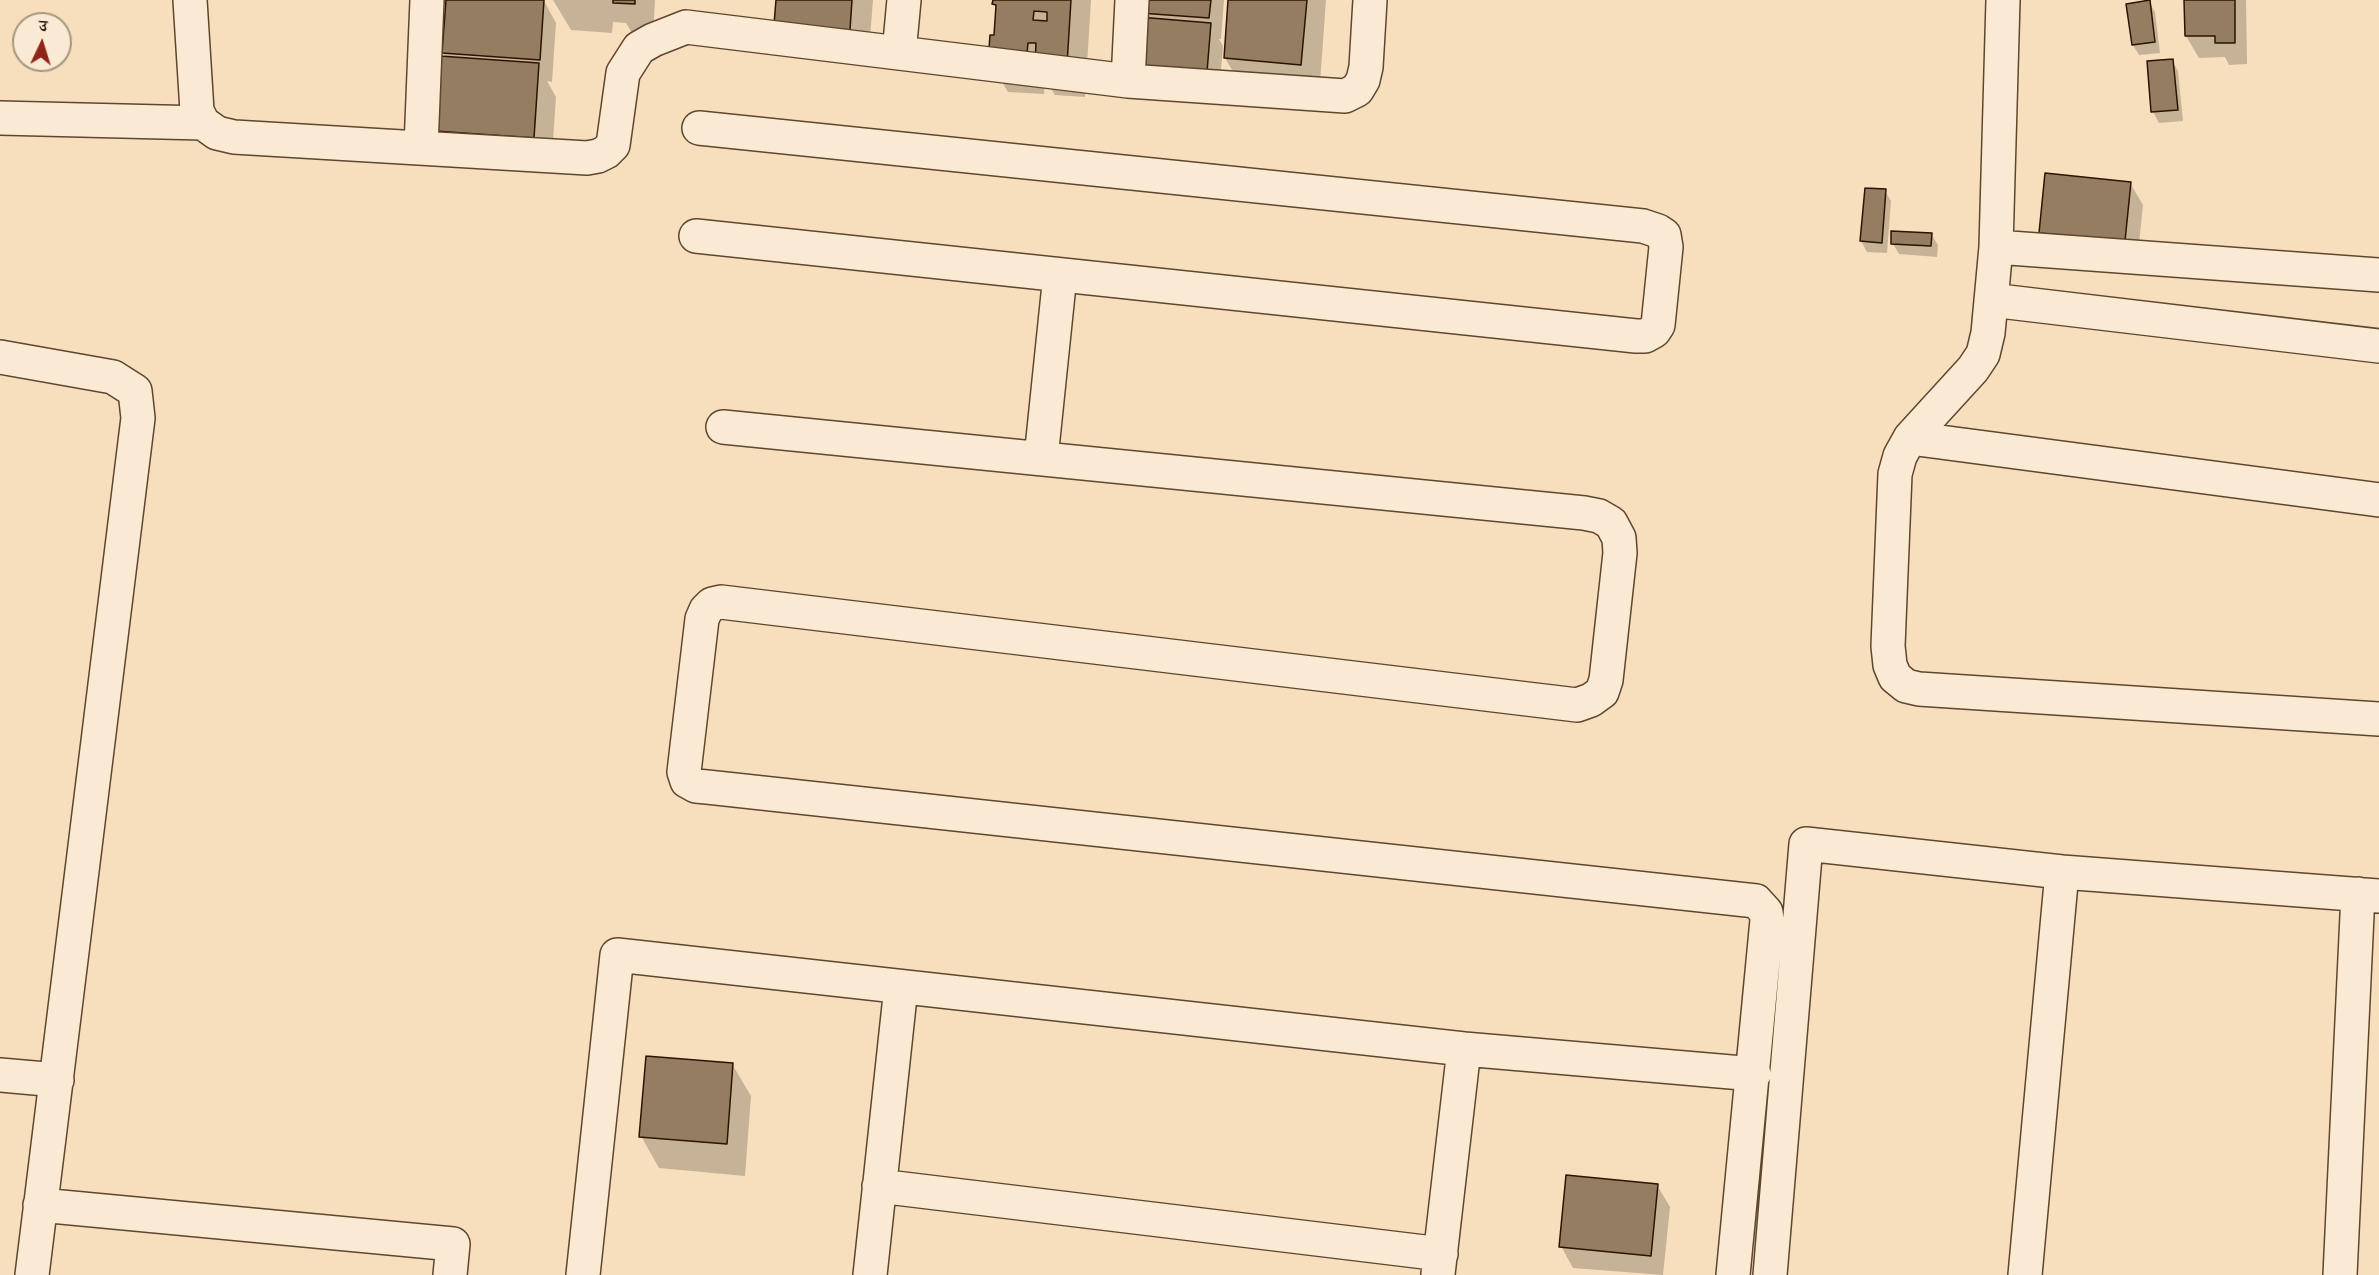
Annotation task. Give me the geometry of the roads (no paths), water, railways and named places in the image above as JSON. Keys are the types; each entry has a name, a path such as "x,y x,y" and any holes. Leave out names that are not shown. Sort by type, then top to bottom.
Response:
{"street":[{"path":"190,0 197,111 203,123 217,133 234,137 587,158 598,156 613,145 620,85 630,60 639,48 687,14 899,52 1128,81 1345,96 1357,90 1363,80 1366,67 1370,0"},
{"path":"421,147 427,0"},
{"path":"899,52 904,0"},
{"path":"1128,81 1132,0"},
{"path":"2003,0 1996,247 1988,333 1983,354 1973,369 1910,438 1900,456 1895,474 1888,646 1890,664 1895,677 1906,686 1919,689 2379,719"},
{"path":"0,118 203,123"},
{"path":"696,236 1645,336 1654,331 1660,316 1666,247 1664,235 1643,226 699,128"},
{"path":"1996,247 2379,275"},
{"path":"1041,458 1060,275"},
{"path":"1991,300 2379,346"},
{"path":"0,357 113,377 135,391 138,418 32,1275"},
{"path":"723,427 1599,516 1611,523 1619,538 1620,553 1606,680 1602,692 1591,700 1577,705 721,602 712,604 702,619 684,772 687,781 696,786 718,789 1756,901 1766,912 1767,920 1733,1275"},
{"path":"1910,438 2379,500"},
{"path":"1770,1275 1806,844 2062,872 2369,895 2340,1275"},
{"path":"2025,1275 2062,872"},
{"path":"583,1275 617,956 1464,1050 1754,1074"},
{"path":"870,1275 901,987"},
{"path":"879,1186 1439,1264 1464,1050"},
{"path":"0,1075 57,1080"},
{"path":"40,1205 453,1244 450,1275"}]}
